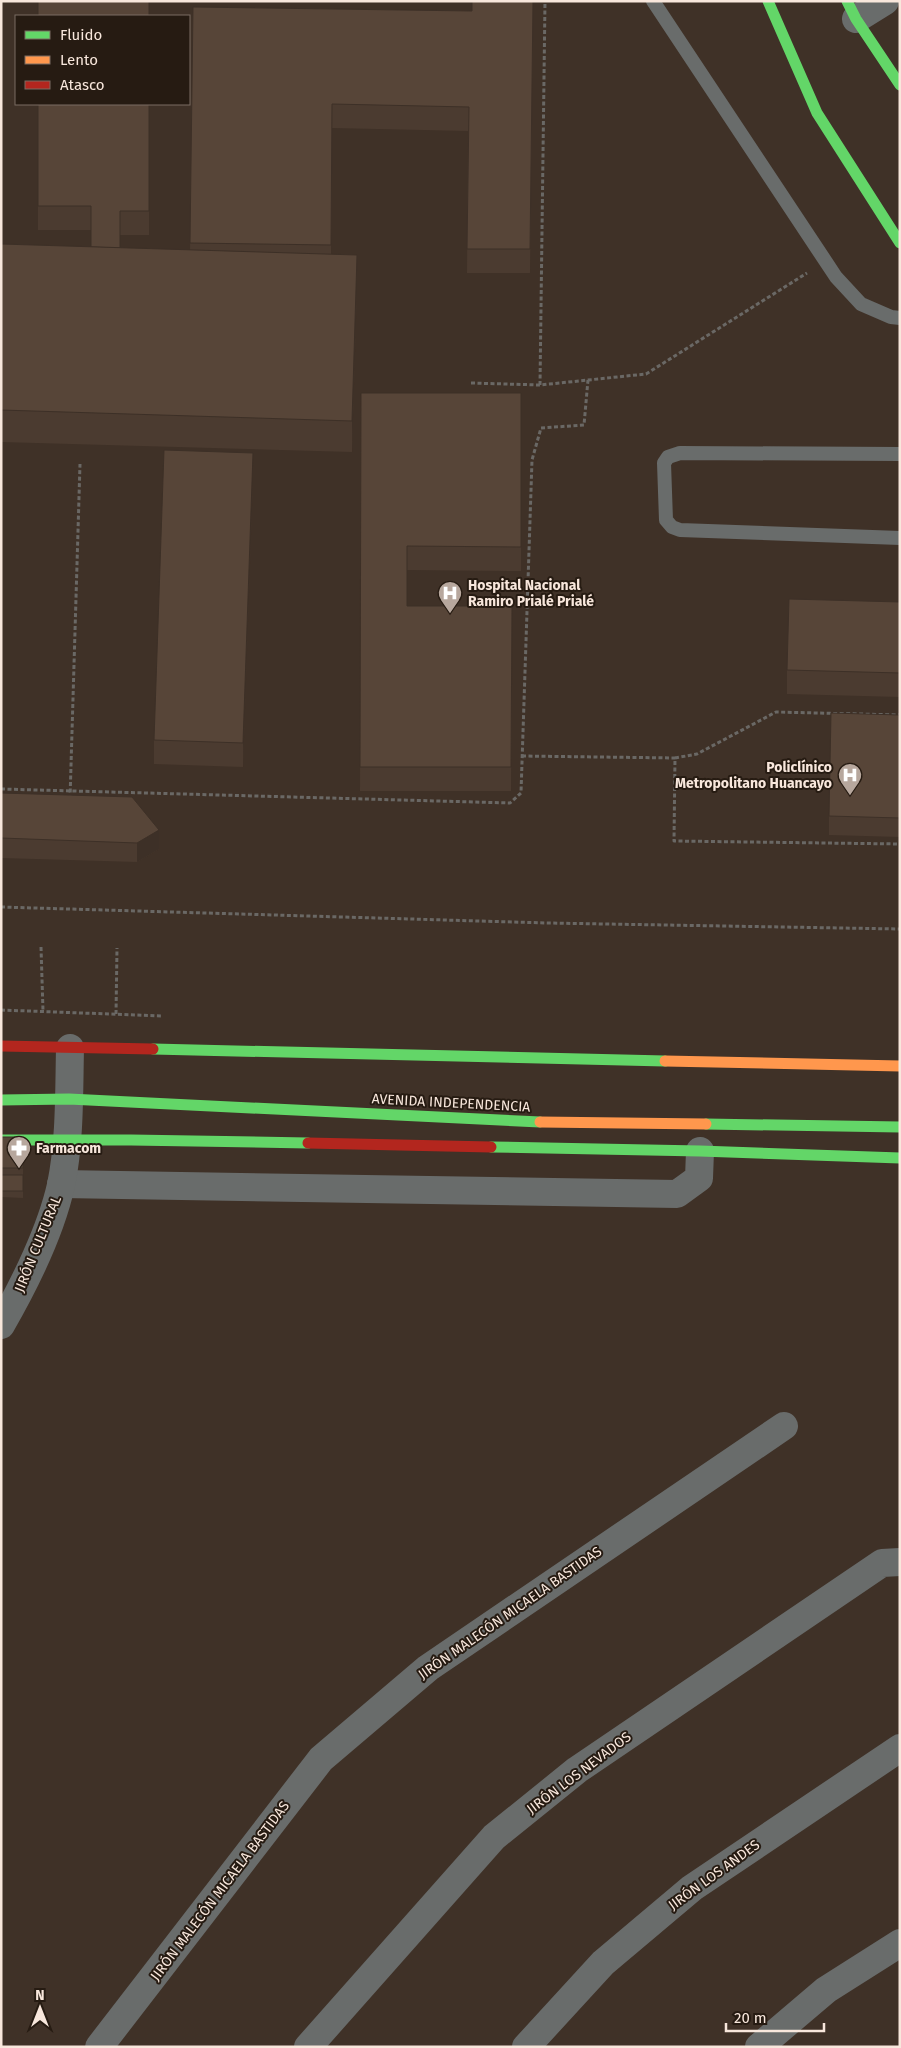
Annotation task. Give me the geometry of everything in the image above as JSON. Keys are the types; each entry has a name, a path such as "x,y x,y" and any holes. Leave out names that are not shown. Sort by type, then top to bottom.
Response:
{"main road":[{"path":"768,1 817,113 900,243"},
{"path":"851,10 900,85"},
{"path":"1,1046 900,1066"},
{"name":"AVENIDA INDEPENDENCIA","path":"1,1100 69,1099 542,1122 900,1127"},
{"path":"1,1140 140,1140 700,1151 900,1158"}],"street":[{"path":"851,10 885,1"},
{"name":"JIRÓN CULTURAL","path":"2,1323 29,1271 54,1211 61,1184 69,1099 70,1048"},
{"path":"61,1184 677,1194 699,1178 700,1151"},
{"name":"JIRÓN MALECÓN MICAELA BASTIDAS","path":"111,2043 321,1759 428,1668 784,1426"},
{"name":"JIRÓN LOS NEVADOS","path":"308,2047 494,1837 577,1770 882,1563 900,1562"},
{"name":"JIRÓN LOS ANDES","path":"526,2047 603,1962 692,1888 900,1748"},
{"path":"759,2047 826,1990 900,1943"}],"lane":[{"path":"653,1 836,277 861,304 891,317 900,318"},
{"path":"900,454 680,453 668,456 664,463 666,520 672,527 680,530 900,538"}],"path":[{"path":"540,385 545,1"},
{"path":"472,383 540,385 646,374 826,261"},
{"path":"1,789 510,803 521,793 532,460 541,428 584,425 588,380"},
{"path":"69,806 80,464"},
{"path":"522,756 675,758 697,754 776,712 900,715"},
{"path":"675,758 674,840 900,844"},
{"path":"1,907 547,923 900,929"},
{"path":"41,946 43,1010"},
{"path":"116,1014 117,948"},
{"path":"1,1010 43,1010 163,1016"}],"building":[{"path":"38,1 149,1 149,15 38,15"},
{"path":"472,1 533,1 530,249 467,249 469,107 332,104 331,245 190,243 193,7 472,11"},
{"path":"38,105 149,105 149,211 120,211 120,248 91,247 91,206 38,206"},
{"path":"1,244 357,255 352,421 1,410"},
{"path":"361,393 521,393 521,547 407,546 407,606 512,606 511,767 360,767"},
{"path":"164,450 253,453 243,743 154,740"},
{"path":"789,599 900,602 900,673 787,670"},
{"path":"831,713 900,715 900,818 829,816"},
{"path":"1,793 132,797 159,830 137,843 1,838"},
{"path":"1,1137 16,1137 23,1145 23,1168 1,1168"},
{"path":"1,1175 23,1175 23,1191 1,1191"}],"traffic: fast":[{"path":"768,1 817,113 900,243"},
{"path":"847,1 856,19 900,85"},
{"path":"153,1049 665,1061"},
{"path":"1,1100 69,1099 540,1122"},
{"path":"706,1124 900,1127"},
{"path":"1,1140 308,1143"},
{"path":"491,1147 700,1151 900,1158"}],"traffic: slow":[{"path":"665,1061 900,1066"},
{"path":"540,1122 706,1124"}],"traffic: jam":[{"path":"1,1046 153,1049"},
{"path":"308,1143 491,1147"}],"place":[{"name":"Hospital Nacional Ramiro Prialé Prialé","path":"450,614"},
{"name":"Policlínico Metropolitano Huancayo","path":"850,796"},
{"name":"Farmacom","path":"19,1169"}]}
